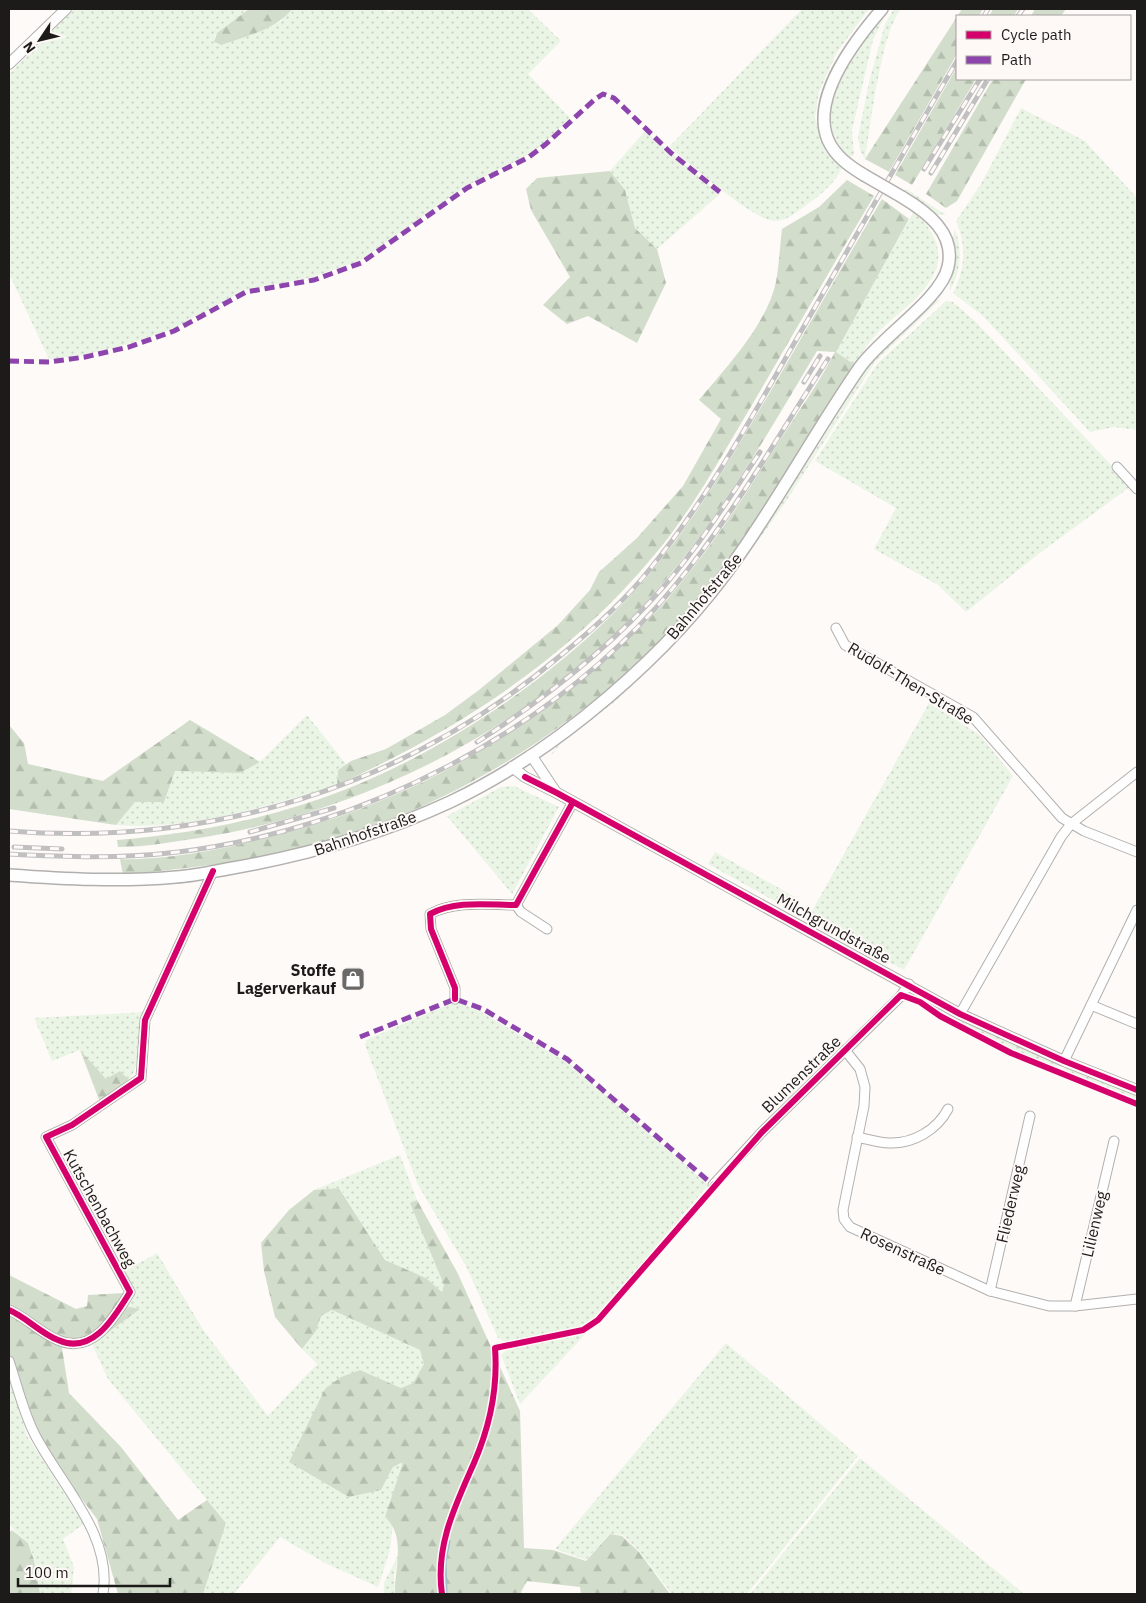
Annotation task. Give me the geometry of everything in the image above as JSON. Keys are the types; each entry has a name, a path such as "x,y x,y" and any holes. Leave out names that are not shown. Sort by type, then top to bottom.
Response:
{"main road":[{"name":"Bahnhofstraße","path":"9,875 89,881 178,877 285,859 377,830 450,802 531,755 613,692 674,634 716,586 776,499 860,367 883,340 939,288 949,266 946,239 935,220 846,162 833,149 826,132 824,109 831,84 848,54 882,9"}],"street":[{"path":"9,64 66,9"},
{"path":"1117,466 1137,489"},
{"name":"Rudolf-Then-Straße","path":"836,628 845,645 973,717 1062,818 1071,824 1137,852"},
{"name":"Milchgrundstraße","path":"531,755 556,792"},
{"name":"Milchgrundstraße","path":"512,767 524,777 556,792 909,984 960,1014 1064,1061 1137,1090"},
{"path":"960,1014 1061,837 1071,824 1137,772"},
{"path":"516,905 573,802"},
{"name":"Kutschenbachweg","path":"9,1310 59,1341 76,1343 95,1337 110,1323 130,1292 46,1137 72,1125 141,1078 145,1020 213,871"},
{"path":"455,999 455,988 431,929 430,914 442,908 465,904 516,905"},
{"path":"516,905 521,912 547,929"},
{"path":"1064,1061 1137,910"},
{"name":"Blumenstraße","path":"713,1185 762,1132 900,997 909,984"},
{"path":"1090,1005 1137,1024"},
{"name":"Rosenstraße","path":"845,1050 860,1069 865,1087 843,1210 844,1219 850,1227 990,1291 1049,1306 1075,1306 1137,1299"},
{"path":"857,1137 889,1143 910,1140 929,1132 944,1117 948,1109"},
{"name":"Fliederweg","path":"990,1291 1030,1116"},
{"name":"Lilienweg","path":"1075,1306 1114,1141"},
{"path":"9,1361 33,1432 87,1521 101,1551 105,1582 103,1594"}],"green space":[{"path":"74,9 248,9 215,35 214,43 221,45 280,22 292,9 378,9 390,12 399,9 528,9 561,41 528,74 570,118 546,142 528,155 466,186 361,260 313,277 245,290 173,329 128,344 84,355 49,359 9,274 9,74"},
{"path":"249,9 292,9 278,22 260,32 221,45 214,42 217,33"},
{"path":"802,9 869,9 837,52 819,92 815,117 825,151 842,167 840,172 819,196 789,217 775,221 765,219 738,202 669,147"},
{"path":"888,9 873,40 852,130 854,155 849,158 832,131 830,107 833,92 848,61 869,31"},
{"path":"894,9 901,9 894,21 882,58 865,159 860,150 858,137 869,82 885,24"},
{"path":"962,9 983,9 980,15 958,15"},
{"path":"993,9 1018,9 1015,15 990,15"},
{"path":"1035,9 1066,9 1062,15 1032,15"},
{"path":"956,19 956,56 889,172 865,159"},
{"path":"956,69 956,80 975,80 912,185 895,175"},
{"path":"992,80 1025,80 957,201 946,208 926,194"},
{"path":"1021,108 1085,141 1137,198 1137,430 1114,427 1090,432 983,316 953,293 960,275 963,257 962,240 956,221 981,184"},
{"path":"645,131 720,194 657,249 635,228 625,190 610,171"},
{"path":"610,171 625,190 635,228 657,249 666,283 637,343 588,316 567,324 543,305 570,277 531,210 526,189 537,178"},
{"path":"847,180 874,196 709,477 684,516 656,553 623,591 550,658 469,715 382,764 337,785 338,770 351,761 386,749 445,715 479,690 558,625 590,590 599,572 637,538 683,486 721,419 699,400 744,345 764,314 776,282 782,229 819,207"},
{"path":"906,189 946,215 937,215 904,192"},
{"path":"882,199 909,219 836,352 855,365 773,498 738,549 677,623 630,669 580,712 526,750 469,783 410,812 349,835 286,852 225,863 123,875 120,859 161,858 183,855 289,832 371,805 410,788 484,749 520,726 589,673 623,644 665,601 715,538 807,400 835,352 817,351 725,500 662,584 616,633 565,677 511,717 453,751 392,781 329,806 265,825 199,838 118,847 117,840 175,834 261,817 344,790 428,751 511,699 550,670 621,606 651,572 686,527 732,456"},
{"path":"913,213 921,219 931,232 938,248 938,264 923,290 872,339 855,365 835,352"},
{"path":"955,229 958,237 960,260 957,276 950,291 949,287 956,258"},
{"path":"940,300 875,362 785,503 730,580 728,579 783,501 872,360 935,301"},
{"path":"946,301 953,302 976,322 1131,486 1037,555 966,612 938,585 874,549 896,508 815,461 877,364"},
{"path":"725,583 727,584 655,663 617,700 562,742 549,758 561,740 708,603"},
{"path":"929,703 980,735 1013,776 904,970 808,918"},
{"path":"307,715 346,764 338,770 337,785 283,801 200,821 144,826 116,825 135,802 164,802 175,770 240,773 260,762"},
{"path":"190,720 260,762 240,773 175,771 164,802 135,802 116,825 9,809 9,725 24,743 28,764 103,781"},
{"path":"514,786 559,807 512,894 447,816 501,787"},
{"path":"715,852 795,897 789,909 708,864"},
{"path":"460,1003 479,1011 570,1064 708,1185 599,1314 582,1327 507,1342 498,1338 467,1268 418,1185 365,1045 366,1040 449,1004"},
{"path":"147,1012 140,1032 137,1063 129,1080 120,1071 106,1080 80,1050 52,1061 34,1018"},
{"path":"963,1021 1062,1066 1023,1058 983,1039 961,1025"},
{"path":"80,1050 106,1079 120,1071 129,1080 100,1102"},
{"path":"1068,1068 1137,1096 1137,1103 1055,1069"},
{"path":"400,1155 417,1200 411,1203 444,1285 442,1292 426,1278 385,1260 340,1188 314,1190"},
{"path":"339,1188 385,1260 426,1278 442,1292 444,1285 410,1203 417,1200 458,1274 520,1411 524,1548 553,1550 586,1561 610,1534 622,1536 639,1552 670,1594 581,1594 580,1587 527,1581 521,1592 522,1594 395,1594 398,1544 392,1525 385,1517 403,1462 393,1467 381,1490 349,1497 289,1462 325,1389 341,1377 360,1370 401,1388 413,1383 424,1364 420,1350 332,1310 321,1316 316,1331 302,1349 275,1317 264,1271 261,1243 289,1210 314,1190"},
{"path":"157,1253 204,1331 268,1416 317,1364 302,1349 316,1331 321,1316 332,1310 420,1350 424,1364 413,1383 401,1388 360,1370 381,1490 393,1467 403,1462 385,1517 393,1524 390,1550 378,1587 325,1563 280,1537 234,1594 203,1594 226,1523 108,1379 92,1344 139,1309 124,1306 134,1294 123,1272"},
{"path":"9,1275 76,1309 87,1306 88,1295 125,1293 124,1306 140,1309 92,1344 62,1348 69,1393 121,1447 178,1520 207,1500 226,1523 203,1594 118,1594 97,1519 30,1431 9,1359"},
{"path":"592,1327 520,1404 501,1355 510,1348 583,1332"},
{"path":"726,1343 858,1456 747,1594 672,1594 639,1551 623,1535 609,1534 586,1560 555,1549"},
{"path":"9,1374 27,1436 84,1524 63,1539 74,1567 71,1594 40,1594 33,1554 25,1540 9,1522"},
{"path":"860,1458 1024,1594 750,1594"},
{"path":"12,1530 28,1543 34,1560 40,1594 9,1594 9,1533"},
{"path":"399,1553 394,1576 395,1594 384,1594 384,1583"}],"waterway":[{"path":"446,1594 445,1562 449,1541"}],"railway":[{"path":"985,15 988,9"},
{"path":"1019,15 1023,9"},
{"path":"9,831 85,833 159,829 231,817 302,799 371,773 437,741 500,702 560,656 629,593 690,516 726,461 956,63"},
{"path":"924,169 979,80"},
{"path":"931,173 987,80"},
{"path":"804,382 820,356"},
{"path":"9,854 72,857 135,856 178,852 247,840 316,822 384,797 450,765 512,729 571,686 625,639 673,588 735,505 828,359"},
{"path":"477,742 553,689 623,630 665,585 691,553 760,452"},
{"path":"250,832 334,808"},
{"path":"14,847 62,849"}],"marked path":[{"path":"9,361 49,362 85,357 129,347 174,331 246,292 314,280 361,263 467,188 529,157 603,94 614,98 671,153 721,193"},
{"path":"360,1037 455,999 483,1009 567,1059 713,1185 710,1190"}],"cycle path":[{"path":"525,777 960,1014 1064,1061 1137,1090"},
{"path":"455,999 455,988 431,929 430,914 461,905 516,905 573,802"},
{"path":"9,1310 58,1340 71,1344 82,1343 102,1331 130,1292 46,1137 72,1125 141,1078 145,1020 213,871"},
{"path":"442,1594 441,1559 448,1527 480,1449 492,1406 496,1363 495,1348 583,1330 598,1320 762,1132 901,995 920,1002 940,1016 1011,1053 1137,1104"}],"place":[{"name":"Stoffe Lagerverkauf","path":"353,979"}]}
